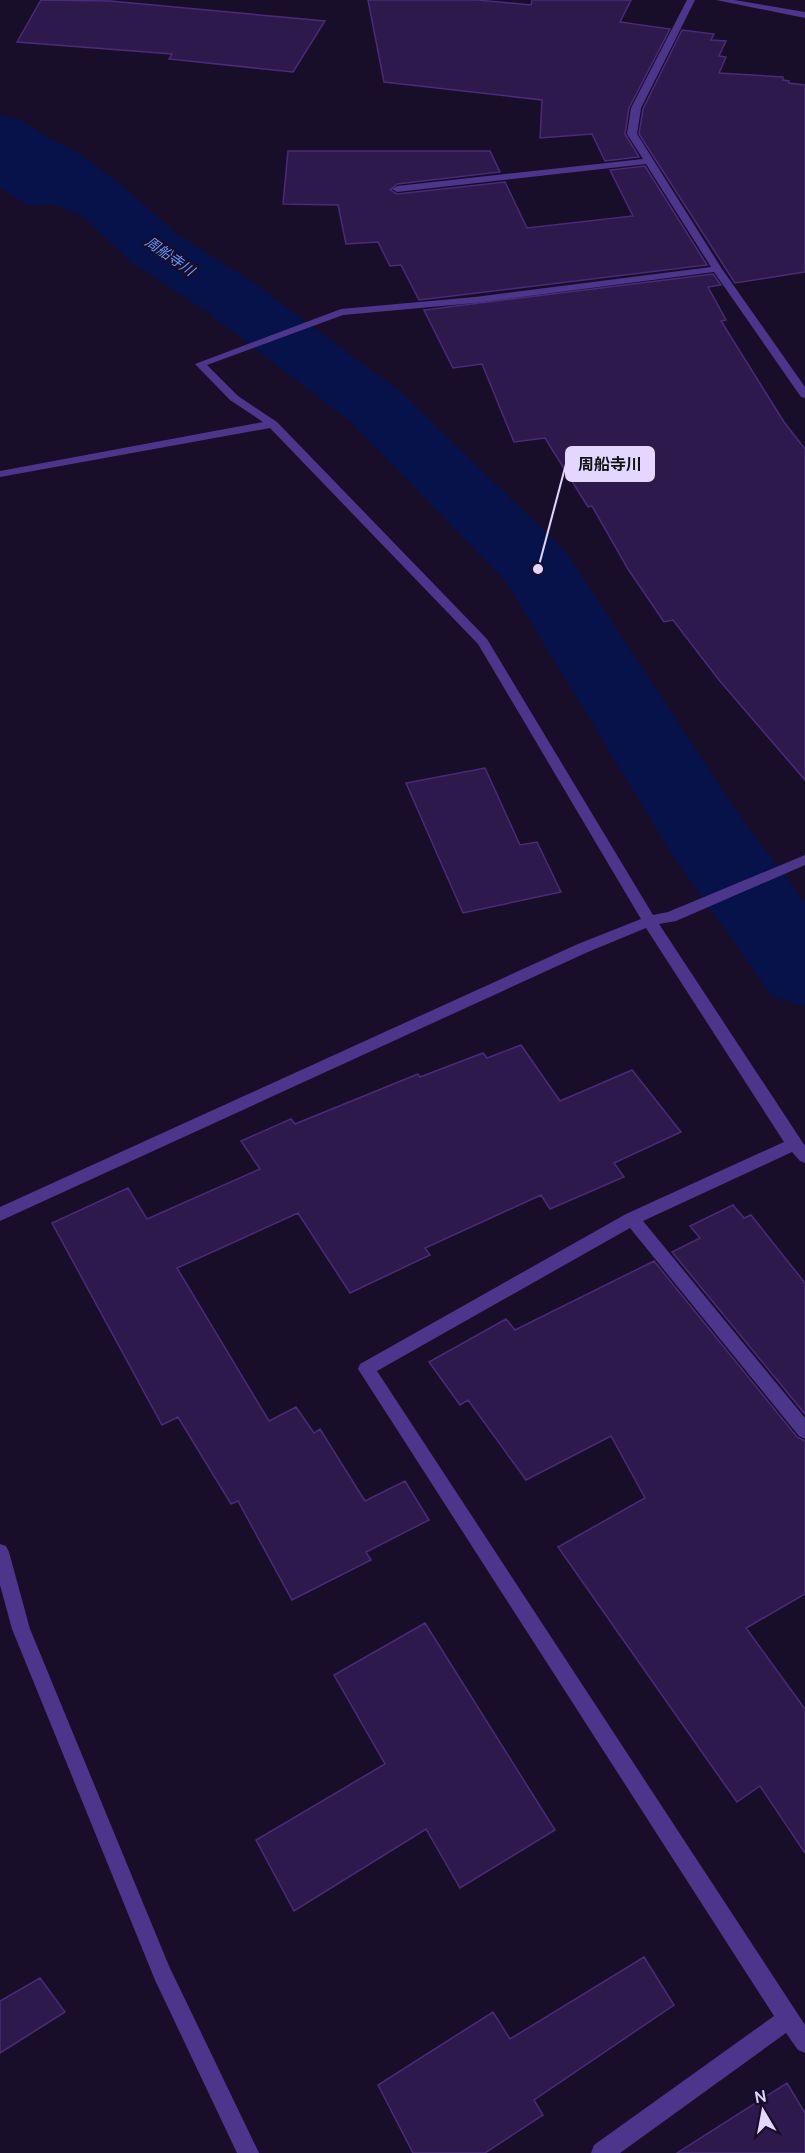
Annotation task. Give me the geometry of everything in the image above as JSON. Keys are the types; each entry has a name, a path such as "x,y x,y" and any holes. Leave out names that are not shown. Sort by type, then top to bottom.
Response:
{"street":[{"path":"691,0 636,108 632,134 717,268 805,395"},
{"path":"720,0 805,15"},
{"path":"397,189 649,161"},
{"path":"717,268 475,300 341,312 200,364 234,398 273,424 483,642 649,921 800,1151 632,1219 366,1368 805,2043"},
{"path":"0,474 273,424"},
{"path":"0,1214 583,948 649,921 671,917 804,861"},
{"path":"632,1219 805,1431"},
{"path":"0,1552 21,1629 162,1973 248,2153"},
{"path":"602,2153 788,2019"}],"shaded area":[{"path":"0,114 66,146 89,160 126,193 169,241 147,258 102,224 53,204 29,206 0,188"}],"building":[{"path":"41,0 110,1 325,21 293,72 169,59 172,54 17,42"},
{"path":"368,0 477,0 531,5 532,0 631,0 620,22 670,29 629,108 625,134 639,157 605,161 592,134 540,138 542,100 384,82"},
{"path":"682,30 714,34 711,40 726,41 719,56 726,57 719,73 783,77 783,80 789,83 805,85 805,272 735,283 639,134 643,109"},
{"path":"288,151 490,151 500,172 397,184 390,190 397,194 505,182 527,228 633,216 610,170 645,166 707,265 419,300 401,265 390,266 378,242 346,244 338,205 283,204"},
{"path":"713,274 721,285 708,287 726,320 721,321 784,422 805,449 805,780 719,680 673,620 664,622 628,569 592,506 588,507 545,438 514,442 482,364 453,368 424,310"},
{"path":"485,768 520,845 537,842 561,892 463,913 406,783"},
{"path":"521,1045 560,1101 632,1070 681,1132 614,1163 624,1177 550,1209 541,1195 425,1248 430,1255 350,1293 298,1213 177,1268 269,1421 296,1407 314,1433 320,1429 365,1501 405,1481 429,1520 366,1552 371,1560 292,1600 238,1501 231,1504 178,1417 162,1425 52,1223 128,1188 147,1219 260,1169 241,1141 291,1119 295,1124 418,1074 420,1077 483,1053 487,1058"},
{"path":"733,1205 744,1218 751,1215 805,1283 805,1414 672,1252 700,1238 690,1226"},
{"path":"654,1261 797,1437 805,1441 805,1594 746,1628 805,1709 805,1853 760,1786 737,1802 558,1547 645,1498 611,1436 526,1480 468,1400 460,1405 429,1362 506,1319 515,1330"},
{"path":"425,1623 555,1830 460,1888 426,1829 294,1911 256,1840 385,1764 334,1675"},
{"path":"644,1957 674,2005 534,2100 543,2115 485,2153 413,2153 378,2085 493,2012 510,2039"},
{"path":"40,1978 65,2012 0,2053 0,2001"},
{"path":"787,2083 805,2113 805,2153 677,2153"}],"waterway":[{"name":"周船寺川","path":"0,133 96,195 154,248 230,297 376,407 538,569 707,837 805,971"}],"place":[{"name":"周船寺川","path":"538,569"}]}
